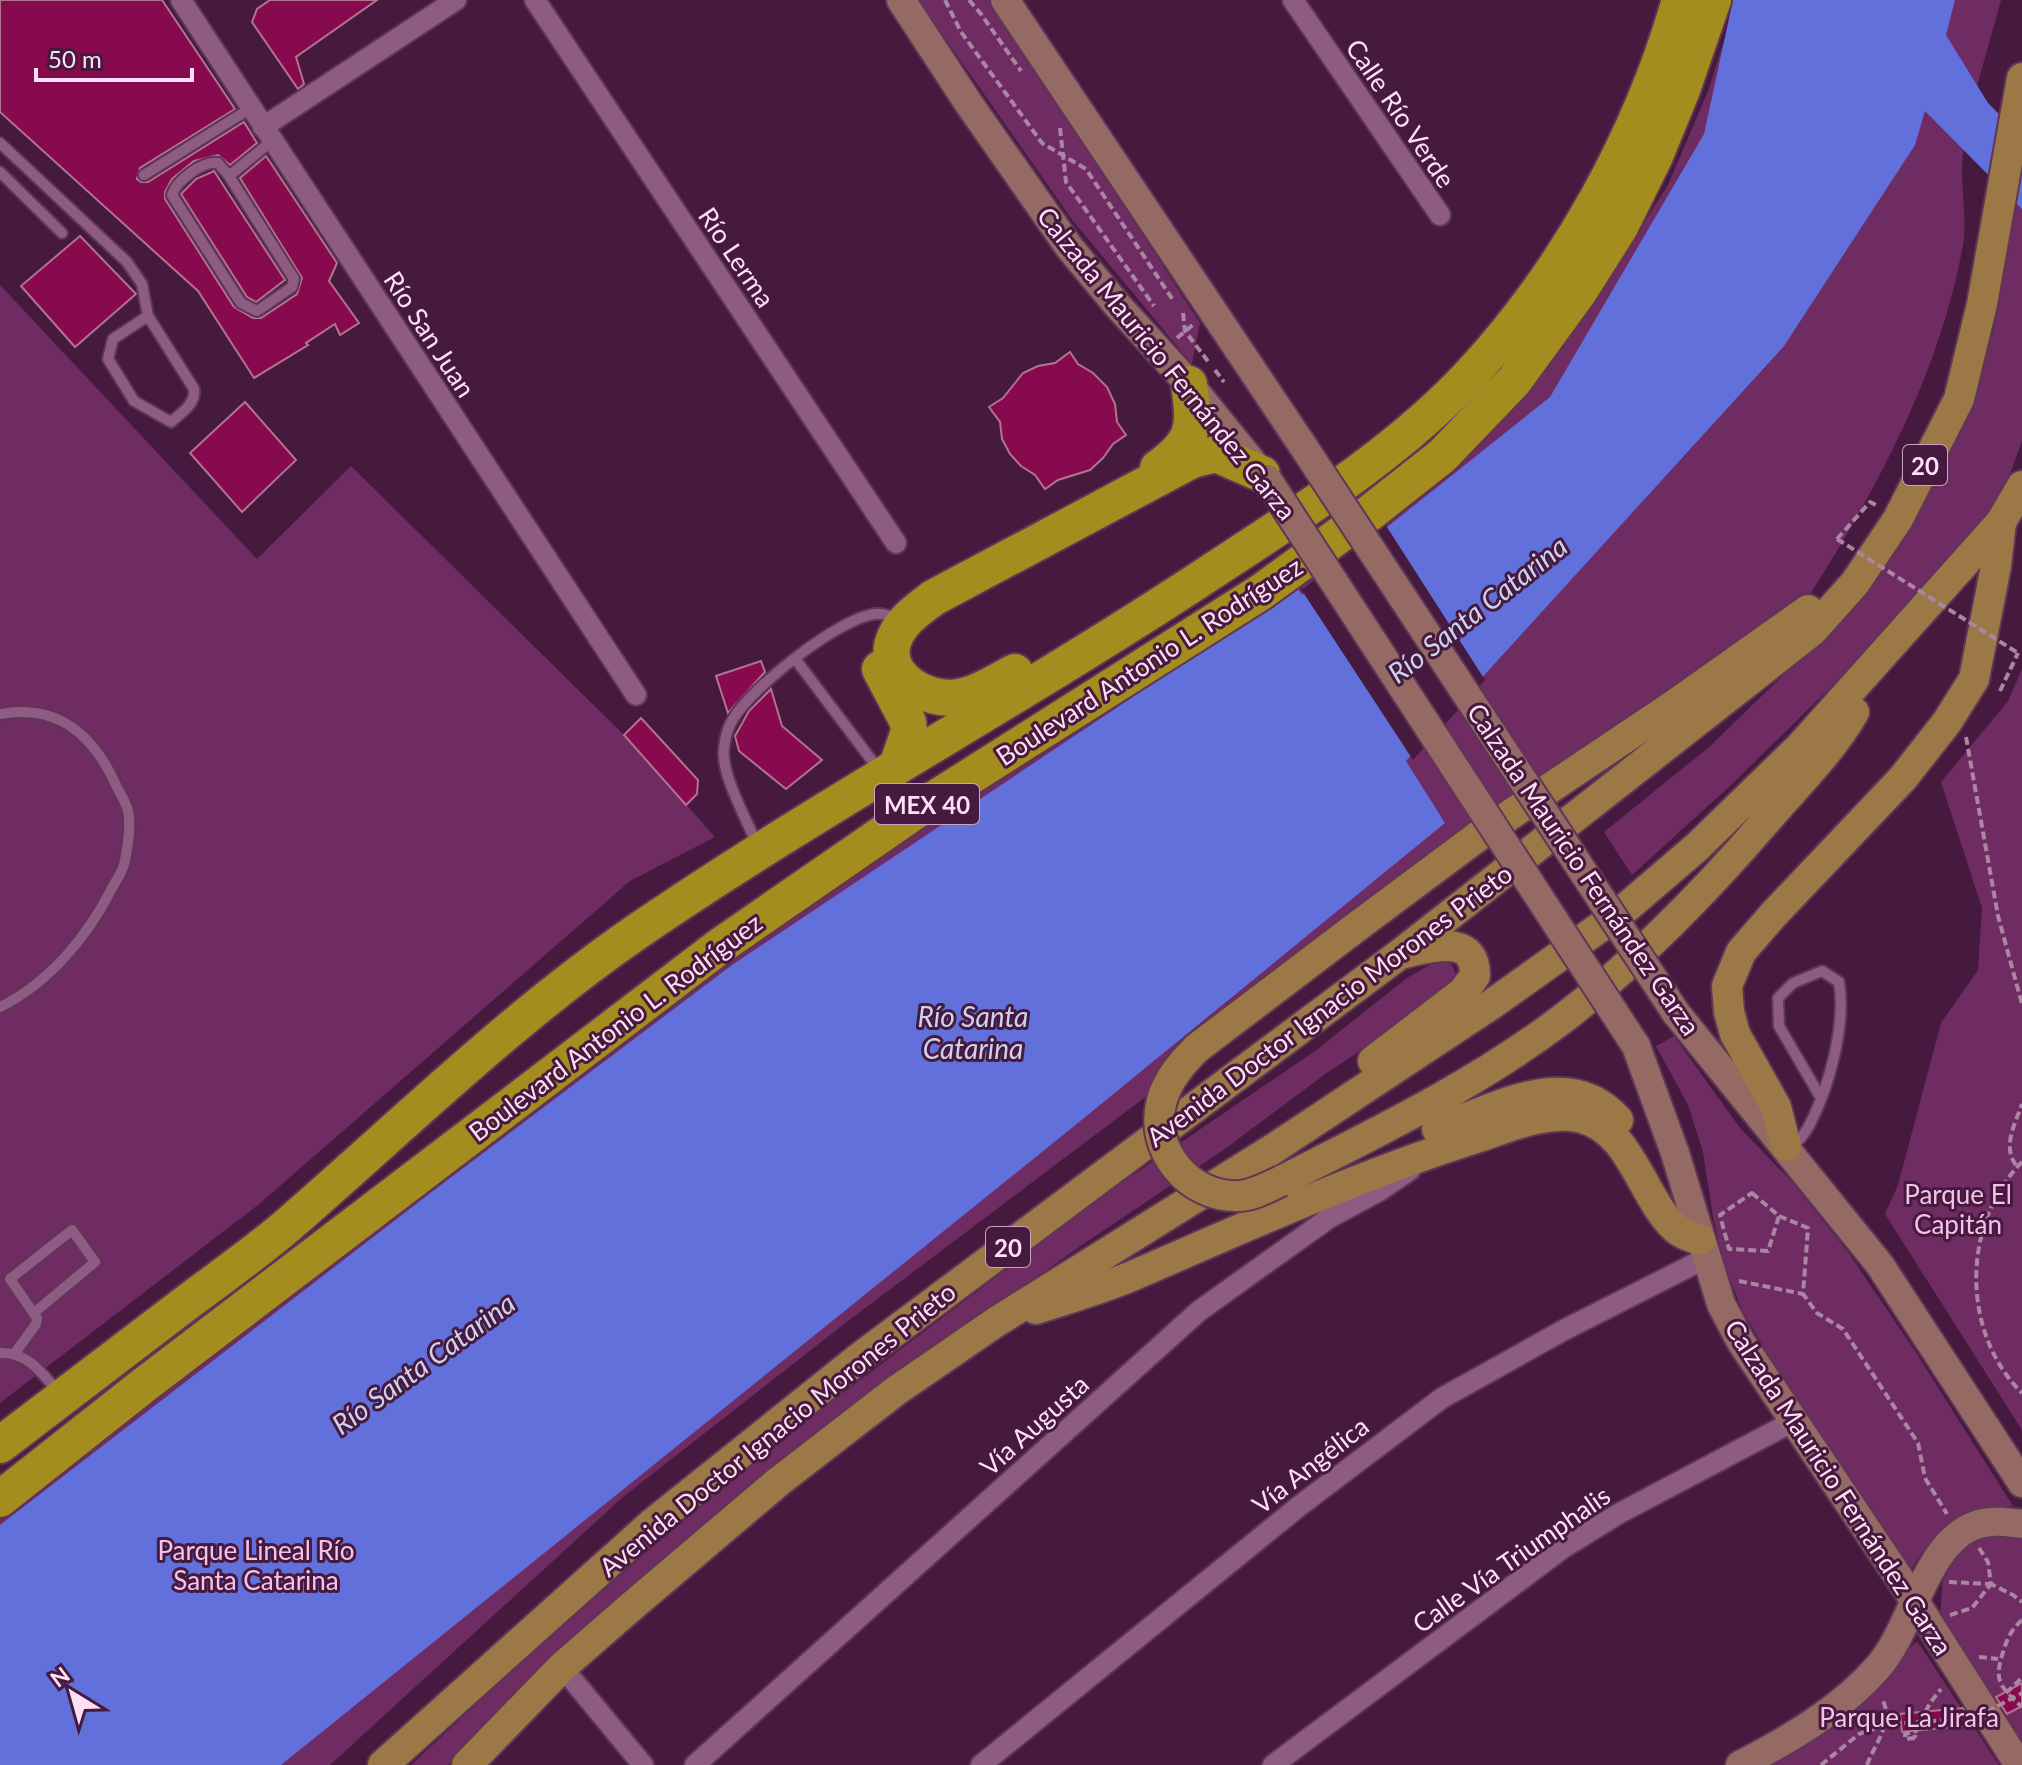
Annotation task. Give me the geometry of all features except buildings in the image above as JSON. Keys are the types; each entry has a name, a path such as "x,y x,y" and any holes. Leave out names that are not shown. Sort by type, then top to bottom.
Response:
{"highway":[{"name":"Boulevard Antonio L. Rodríguez","path":"0,1445 282,1230 566,983 635,933 890,770 1144,616 1283,525 1422,421 1471,374 1520,315 1597,198 1648,94 1667,47 1680,0"},
{"name":"Boulevard Antonio L. Rodríguez","path":"0,1499 169,1366 720,946 914,812 1261,592 1442,456 1514,381 1579,292 1620,227 1661,143 1713,0"},
{"path":"890,770 909,731 905,713 881,672 879,638 922,588 1131,483 1178,453 1190,434 1206,383"},
{"path":"896,619 1192,460 1216,454 1264,476"},
{"path":"896,619 891,650 892,661 901,676 931,696 956,698 980,691 1069,644 1144,616"}],"main road":[{"name":"Calzada Mauricio Fernández Garza","path":"901,0 1069,247 1118,306 1206,383 1636,1046 1716,1251 1721,1304 1734,1330 1916,1603 2019,1765"},
{"name":"Calzada Mauricio Fernández Garza","path":"1005,0 1676,1013 1880,1265 2022,1483"},
{"name":"Avenida Doctor Ignacio Morones Prieto","path":"383,1765 653,1523 838,1375 1400,954 1812,631 1855,583 1898,519 1959,399 1982,304 2022,78"},
{"name":"Avenida Doctor Ignacio Morones Prieto","path":"467,1765 562,1667 778,1482 897,1390 996,1322 1273,1149 1492,1004 1620,913 1697,847 1788,758 2001,522 2022,486"},
{"path":"1788,1148 1776,1107 1735,1034 1727,986 1741,952 1903,778 1947,722 1974,679 1996,566 2001,522"},
{"path":"1855,583 1811,608 1674,705 1477,837 1197,1048 1181,1065 1161,1102 1160,1131 1166,1153 1195,1185 1214,1193 1241,1196 1281,1181 1397,1122 1464,1084 1533,1039 1618,973 1696,898 1758,830 1848,723 1876,662"},
{"path":"1273,1149 1334,1092 1463,992 1475,976 1473,962 1465,951 1454,946 1429,947 1400,954"},
{"path":"1281,1181 1299,1181 1321,1175 1402,1141 1528,1095 1552,1092 1574,1093 1608,1109 1622,1124 1642,1159 1654,1197"},
{"path":"996,1322 1137,1274 1235,1229 1430,1152 1544,1118 1582,1118 1610,1135 1676,1229 1716,1251"},
{"path":"1740,1765 1827,1713 1865,1682 1903,1632 1939,1556 1959,1534 1979,1524 2022,1524"}],"street":[{"name":"Río San Juan","path":"181,0 636,695"},
{"path":"268,134 456,0"},
{"name":"Río Lerma","path":"535,0 896,543"},
{"name":"Calle Río Verde","path":"1293,0 1440,215"},
{"name":"Vía Augusta","path":"695,1765 1199,1311 1298,1238 1401,1177 1430,1152"},
{"name":"Vía Angélica","path":"981,1765 1298,1507 1442,1398 1716,1251"},
{"name":"Calle Vía Triumphalis","path":"1273,1765 1294,1759 1563,1548 1618,1514 1794,1421"},
{"path":"562,1667 643,1765"}],"lane":[{"path":"144,175 251,108"},
{"path":"229,176 268,134"},
{"path":"0,143 127,262 142,284 148,316 194,389 195,396 188,407 171,422 134,401 108,359 113,339 148,316"},
{"path":"12,157 0,171 62,233"},
{"path":"206,162 218,163 229,176 294,279 292,287 257,311 241,303 172,195 174,188 206,162"},
{"path":"760,852 725,768 723,753 732,719 753,696 817,642 846,623 866,616 896,619"},
{"path":"796,660 890,770"},
{"path":"0,714 16,711 47,714 67,722 85,737 105,762 128,812 125,863 100,912 64,959 19,997 0,1007"},
{"path":"1788,1148 1809,1126 1821,1098 1842,1023 1839,982 1822,971 1793,983 1778,998 1779,1026 1821,1098"},
{"path":"15,1353 36,1324 35,1312 10,1279 72,1230 95,1262 35,1312"},
{"path":"0,1353 15,1353 38,1367 62,1397"}],"path":[{"path":"945,0 961,32 1042,143 1086,169 1184,315 1185,331 1206,383"},
{"path":"969,0 1026,79"},
{"path":"1052,117 1061,130 1066,182 1160,315"},
{"path":"1175,339 1197,322"},
{"path":"1176,329 1185,331"},
{"path":"1870,502 1837,539 2018,653 2000,691"},
{"path":"1964,726 1998,916 2022,1004"},
{"path":"2016,1165 2010,1157 2009,1142 2022,1104"},
{"path":"2022,1162 1993,1204 1981,1239 1976,1300 1989,1349 2005,1376 2022,1393"},
{"path":"1779,1216 1768,1251 1716,1251 1720,1215 1752,1193 1779,1216 1808,1228 1803,1294 1817,1313 1843,1329 1918,1443 1925,1478 1951,1520"},
{"path":"1734,1273 1739,1281 1803,1294"},
{"path":"1944,1610 1953,1615 1972,1608 1991,1584 1988,1562 1975,1543"},
{"path":"1945,1575 1941,1582 1991,1584 2022,1602"},
{"path":"2022,1620 2008,1636 1997,1671 2006,1693 2022,1707"},
{"path":"2006,1693 2022,1678"},
{"path":"1865,1682 1885,1703 1888,1720 1867,1765"},
{"path":"1914,1723 1915,1738 1905,1739 1905,1734 1916,1731 1941,1689"},
{"path":"1821,1765 1859,1734 1888,1724 1962,1719 1990,1710 2022,1693"}],"green space":[{"path":"918,0 990,0 1200,323 1192,364 1073,221"},
{"name":"Río Santa Catarina","path":"1737,0 2001,0 1966,135 1962,165 1963,245 1939,339 1922,385 1881,473 1807,599 848,1321 623,1497 330,1765 0,1765 0,1512 797,906 1385,520 1614,269 1668,185 1708,91"},
{"path":"2022,173 2022,441 2000,502 1951,562 1827,691 1730,786 1632,875 1604,832 1709,747 1807,652 1968,407 1994,329"},
{"path":"0,285 257,559 351,466 624,735 715,837 630,881 258,1205 0,1403"},
{"name":"Parque El Capitán","path":"2022,669 2022,1430 1885,1214 1898,1185 1941,1023 1978,970 1982,908 1941,782 2008,701"},
{"path":"1443,957 1454,970 1455,989 1328,1072 1222,1151 1082,1245 941,1345 802,1451 670,1554 546,1666 448,1765 411,1765 657,1543 772,1447 1108,1192 1315,1051 1407,978"},
{"path":"1674,1036 1740,1128 1793,1183 1848,1252 2013,1506 1978,1510 1950,1523 1928,1544 1909,1573 1743,1312 1725,1267 1703,1152 1688,1105 1656,1046"},
{"path":"1995,1535 2022,1537 2022,1744 1940,1621 1943,1575 1957,1552 1974,1541"},
{"name":"Parque La Jirafa","path":"1917,1641 1999,1765 1771,1765 1829,1728"}],"water":[{"name":"Río Santa Catarina","path":"1733,0 1955,0 1946,35 1988,103 2022,137 2022,209 1925,111 1915,145 1784,346 1406,761 1445,823 281,1765 0,1765 0,1525 732,965 1297,587 1302,595 1550,397 1704,134"}],"pier":[{"path":"1385,524 1485,680 1413,760 1297,583 1303,589"}],"park label":[{"name":"Parque Lineal Río Santa Catarina","path":"256,1565"}]}
